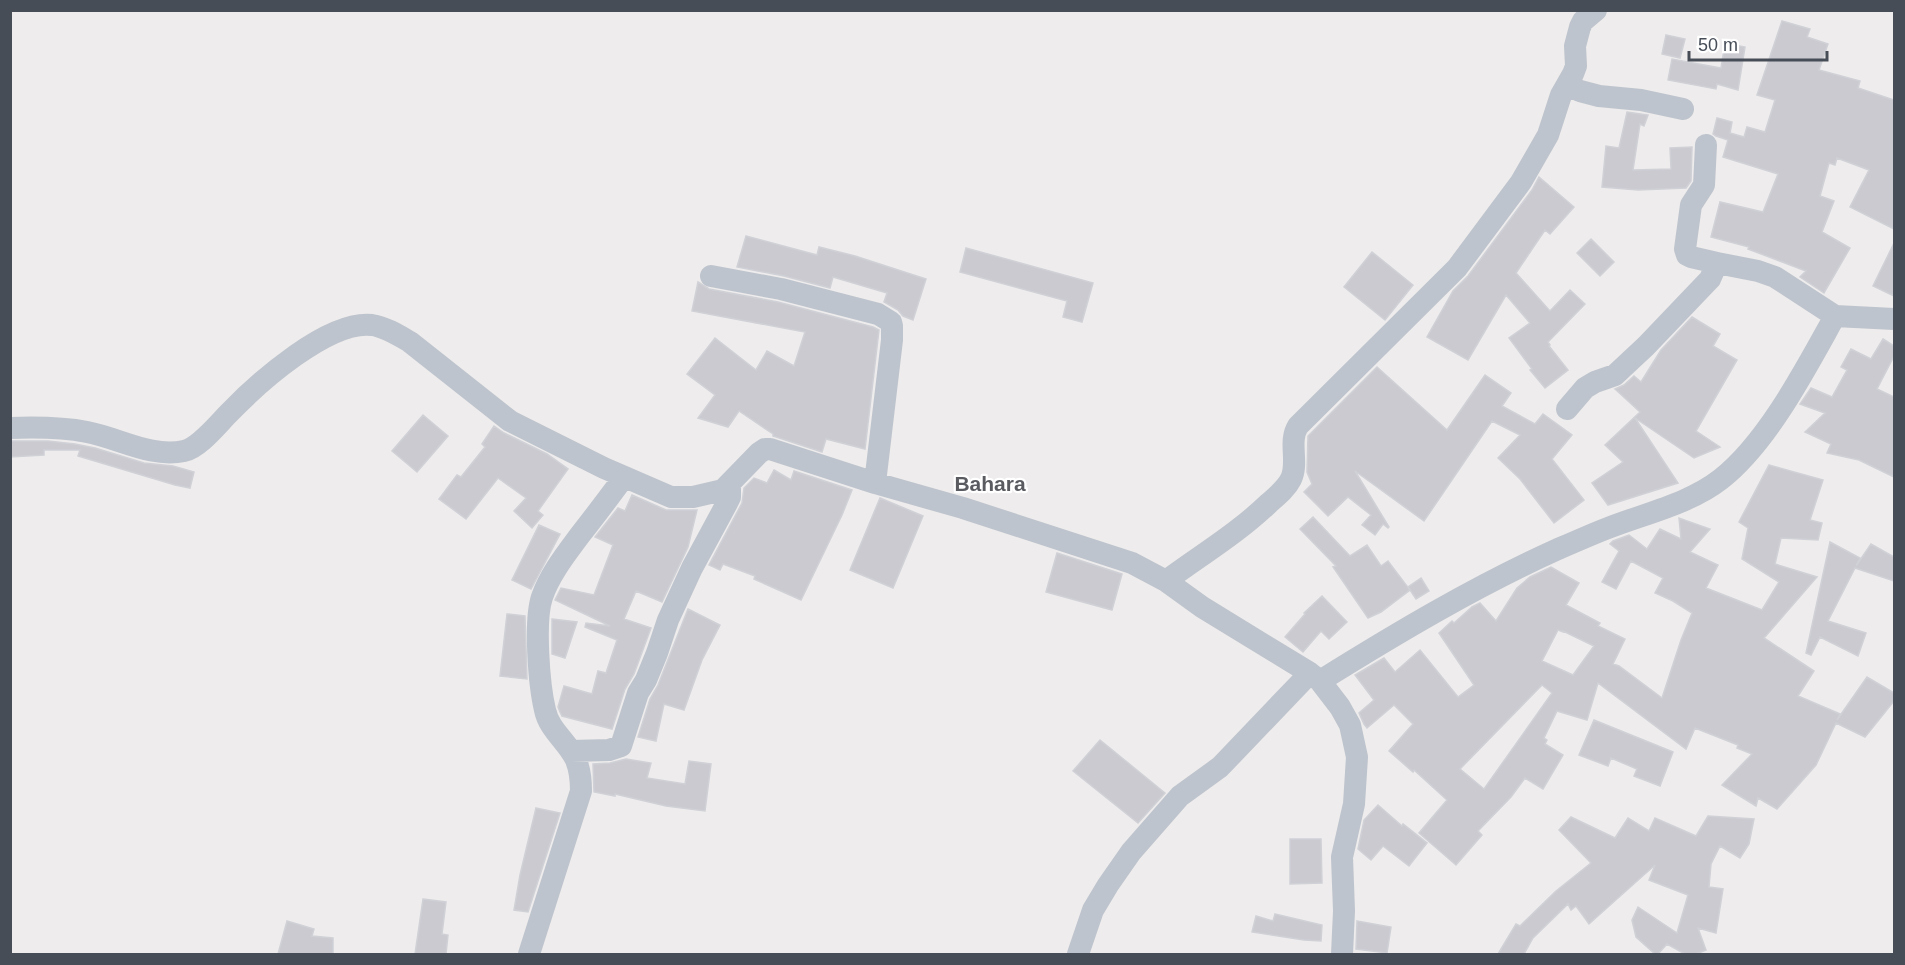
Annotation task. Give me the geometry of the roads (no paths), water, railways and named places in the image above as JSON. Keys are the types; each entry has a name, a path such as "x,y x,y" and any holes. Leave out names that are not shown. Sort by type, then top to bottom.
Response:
{"street":[{"path":"1166,581 1248,523 1290,481 1294,468 1293,442 1298,426 1457,268 1521,182 1539,152 1548,135 1561,95 1576,66 1575,46 1580,27 1583,21 1596,10"},
{"path":"1567,85 1599,96 1641,100 1683,109"},
{"path":"1706,144 1704,185 1691,205 1685,249 1687,255 1775,277 1835,316 1894,319"},
{"path":"1567,409 1591,384 1616,375 1647,346 1710,279 1717,263"},
{"path":"711,276 790,291 878,314 891,322 892,340 875,483"},
{"path":"1078,954 1093,910 1131,852 1180,796 1220,767 1315,677 1480,588 1556,550 1693,496 1720,480 1751,449 1786,399 1835,316"},
{"path":"10,428 47,426 89,433 144,449 170,453 188,451 204,439 242,400 304,349 351,326 373,325 393,332 410,342 510,421 670,497 709,495 723,490 759,453 765,449 774,450 795,459 963,508 1139,566 1315,677 1340,707 1350,725 1358,757 1354,804 1342,857 1344,911 1342,954"},
{"path":"529,954 580,791 577,762 550,725 545,711 538,645 542,597 557,565 624,477"},
{"path":"571,751 609,750 621,746 638,693 646,680 668,620 692,568 726,505 730,496 730,484"}],"district":[{"name":"Bahara","path":"990,484"}]}
